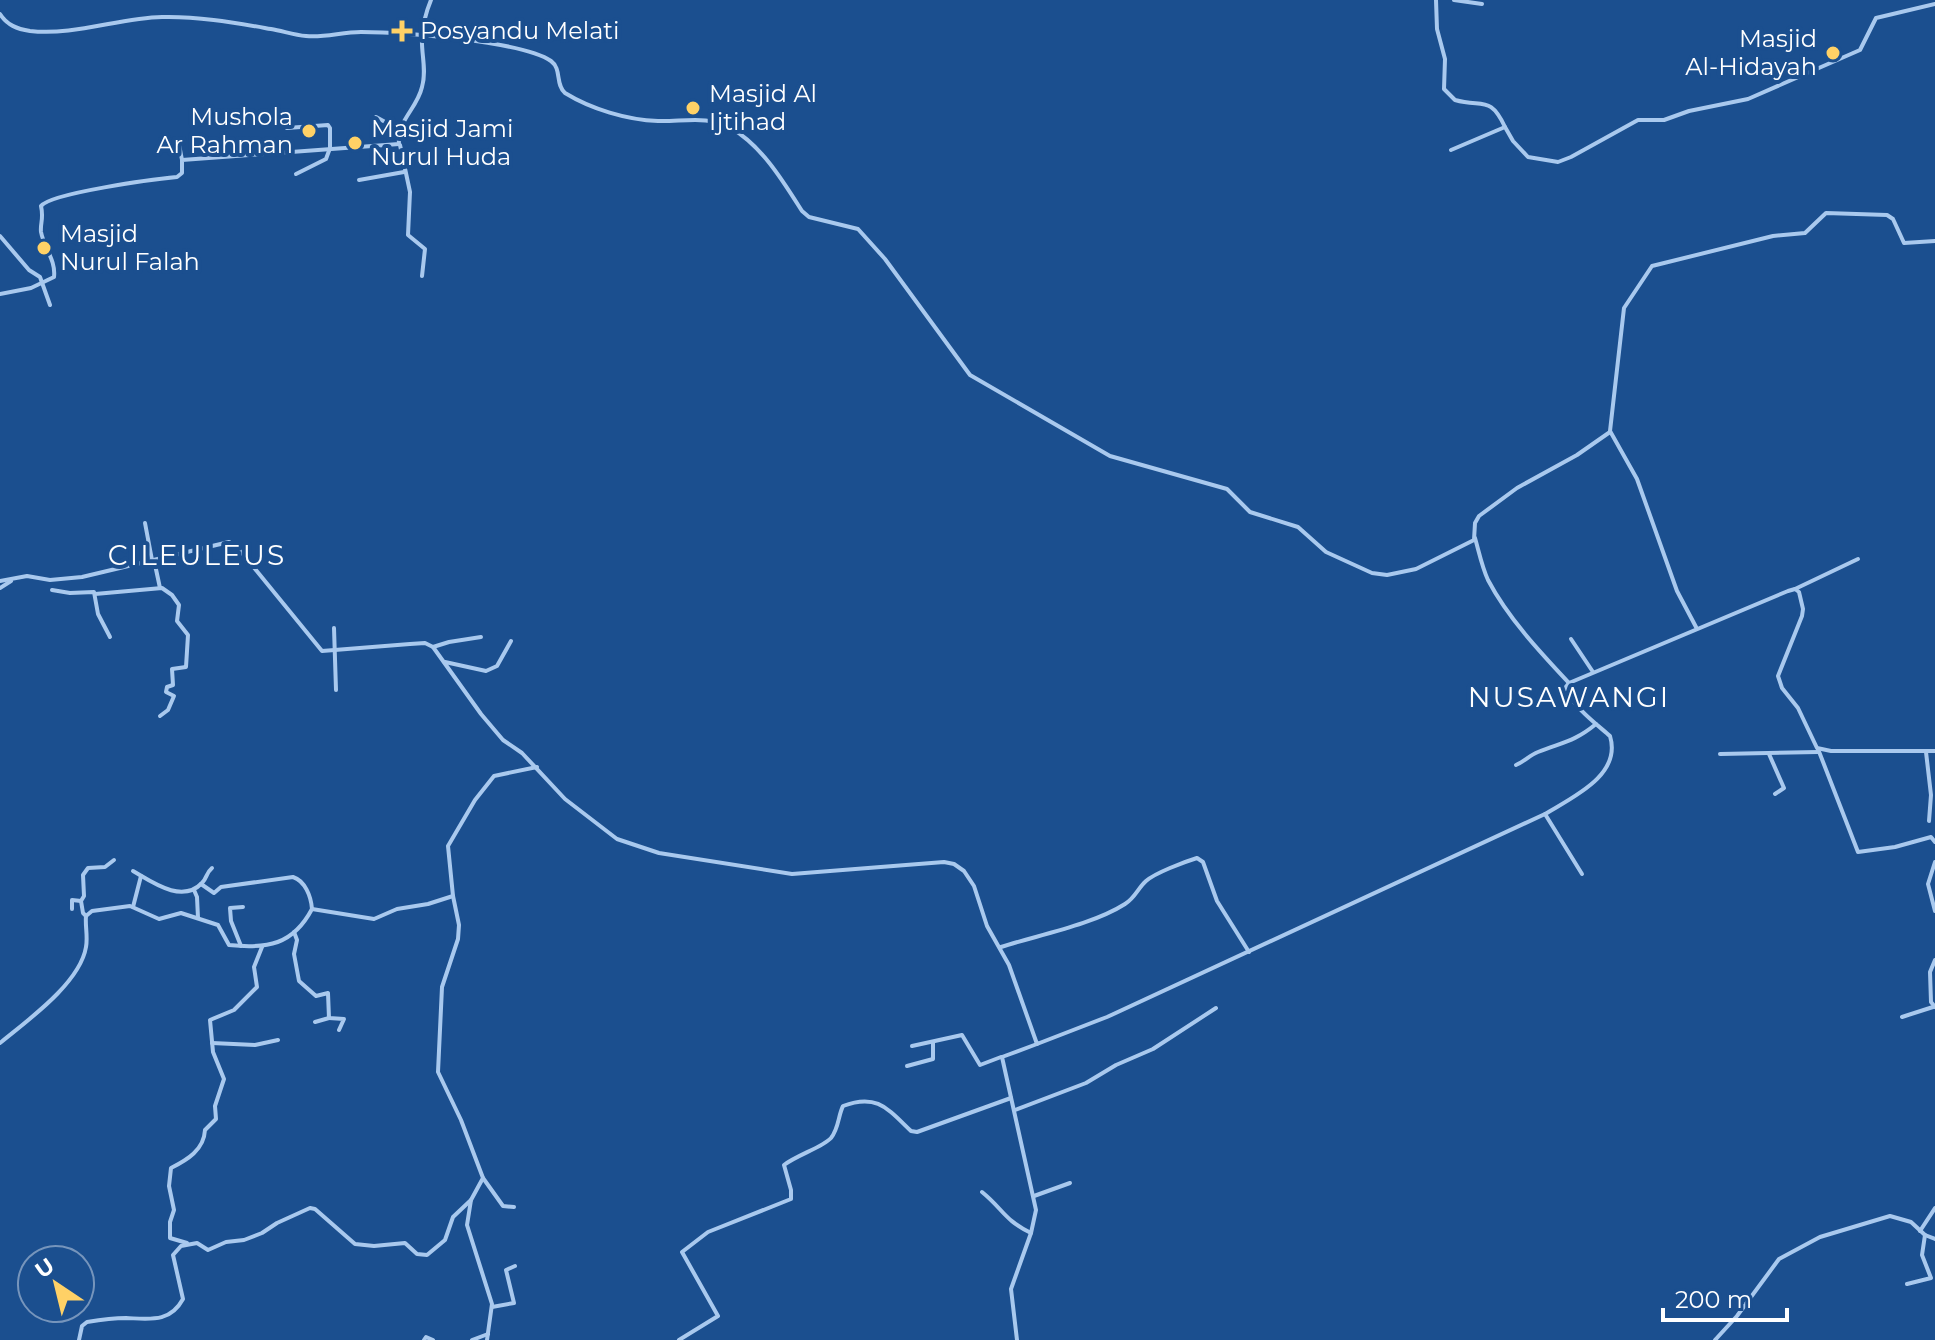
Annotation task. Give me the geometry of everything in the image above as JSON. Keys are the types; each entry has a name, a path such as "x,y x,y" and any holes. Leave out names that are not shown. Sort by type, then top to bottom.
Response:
{"street":[{"path":"422,276 425,249 408,235 410,192 398,133 423,85 422,35 431,0"},
{"path":"1436,0 1437,29 1445,59 1444,89 1455,100 1490,105 1513,141 1528,157 1558,162 1638,120 1664,120 1689,111 1748,99 1860,50 1876,18 1935,4"},
{"path":"1454,0 1482,4"},
{"path":"0,14 15,27 46,32 135,19 175,17 274,29 310,37 362,32 422,35 519,49 550,60 556,66 559,87 565,93 622,117 705,121 729,127 763,155 809,217 858,229 893,270 970,375 1110,456 1223,487 1250,512 1298,527 1326,552 1376,574 1416,569 1475,538"},
{"path":"376,117 398,133"},
{"path":"287,128 328,125 330,148 323,161 296,174"},
{"path":"1451,150 1505,127"},
{"path":"0,294 52,280 55,272 41,231 44,219 42,202 70,194 177,177 182,173 178,139"},
{"path":"182,160 399,144"},
{"path":"359,180 404,172"},
{"path":"1696,628 1677,591 1637,479 1610,432 1624,308 1652,266 1773,236 1805,233 1828,212 1887,215 1893,219 1904,243 1935,241"},
{"path":"0,236 44,284 50,305"},
{"path":"1569,683 1535,645 1495,592 1485,573 1475,538 1475,523 1479,516 1517,488 1577,455 1610,432"},
{"path":"145,523 160,588"},
{"path":"0,581 27,576 50,580 82,577 229,542 318,649 329,653 425,643 433,647 494,730 537,767 559,793 617,839 659,853 792,874 944,862 954,864 964,871 974,886 987,926 1001,947 1037,1044"},
{"path":"912,1046 962,1035 980,1065 1002,1057 1107,1017 1545,814 1606,771 1612,755 1610,736 1566,691 1569,683 1795,589 1858,559"},
{"path":"24,569 27,576"},
{"path":"0,588 12,580"},
{"path":"52,590 95,594 160,588 172,595 179,605 177,621 189,640 185,650 186,667 172,669 173,685 167,687 166,692 174,696 168,710 160,716"},
{"path":"1795,589 1801,598 1802,616 1778,676 1782,688 1798,708 1818,751 1858,852 1895,847 1931,837 1935,842"},
{"path":"95,594 98,615 110,637"},
{"path":"334,628 336,690"},
{"path":"433,647 481,637"},
{"path":"1571,639 1593,672"},
{"path":"445,662 486,671 497,666 511,641"},
{"path":"1516,765 1530,759 1535,753 1577,739 1596,724"},
{"path":"1720,754 1935,751"},
{"path":"1926,752 1931,795 1929,821"},
{"path":"1769,754 1784,788 1775,794"},
{"path":"514,1207 503,1206 483,1178 461,1120 438,1072 442,987 458,939 459,925 448,846 475,800 494,776 537,767"},
{"path":"1545,814 1582,874"},
{"path":"1001,947 1115,910 1134,898 1145,882 1197,858 1203,862 1217,901 1249,952"},
{"path":"0,1043 39,1010 76,970 87,946 86,916 83,915 81,901 85,872 91,868 105,867 114,860"},
{"path":"1935,862 1928,884 1935,911"},
{"path":"133,871 172,891 185,893 201,884 212,868"},
{"path":"133,907 141,876"},
{"path":"86,916 92,911 124,906 159,919 181,913 218,925 226,935 228,944 262,947 294,932 312,909 304,885 293,877 221,887 214,893 201,884"},
{"path":"193,889 197,896 198,918"},
{"path":"312,909 374,919 397,909 453,896"},
{"path":"72,909 72,900 81,901"},
{"path":"241,946 231,921 230,908 243,907"},
{"path":"294,932 297,939 294,954 300,982 316,996 328,993 329,1018"},
{"path":"189,1244 170,1238 174,1210 169,1189 171,1168 194,1154 204,1142 205,1130 216,1119 215,1106 224,1079 212,1043 210,1019 233,1011 258,985 254,967 262,947"},
{"path":"1902,1017 1934,1007 1930,972 1935,960"},
{"path":"1015,1110 1086,1083 1116,1065 1153,1049 1216,1008"},
{"path":"315,1022 344,1018 339,1030"},
{"path":"212,1043 255,1045 278,1040"},
{"path":"907,1066 933,1059 933,1041"},
{"path":"1002,1057 1036,1210 1011,1289 1017,1340"},
{"path":"679,1340 718,1316 682,1252 708,1232 791,1199 784,1165 828,1141 836,1129 843,1106 871,1101 880,1103 916,1132 1011,1098"},
{"path":"79,1340 82,1326 89,1321 124,1318 150,1320 174,1312 183,1297 173,1255 178,1248 197,1243 208,1250 226,1242 247,1239 310,1208 355,1244 405,1243 417,1254 427,1255 445,1240 453,1217 471,1200 483,1178"},
{"path":"1034,1196 1070,1183"},
{"path":"982,1192 995,1202 1008,1220 1031,1233"},
{"path":"471,1200 468,1231 492,1307 488,1337 472,1340"},
{"path":"1907,1284 1928,1280 1933,1274 1922,1255 1922,1233 1935,1208"},
{"path":"1715,1340 1737,1316 1774,1264 1787,1253 1820,1237 1890,1216 1911,1222 1922,1233 1935,1239"},
{"path":"492,1307 514,1303 506,1270 515,1266"},
{"path":"424,1340 426,1337 433,1340"}],"place":[{"name":"Posyandu Melati","path":"402,31"},
{"name":"Masjid Al-Hidayah","path":"1833,53"},
{"name":"Masjid Al Ijtihad","path":"693,108"},
{"name":"Mushola Ar Rahman","path":"309,131"},
{"name":"Masjid Jami Nurul Huda","path":"355,143"},
{"name":"Masjid Nurul Falah","path":"44,248"}],"district":[{"name":"CILEULEUS","path":"197,555"},
{"name":"NUSAWANGI","path":"1569,697"}]}
